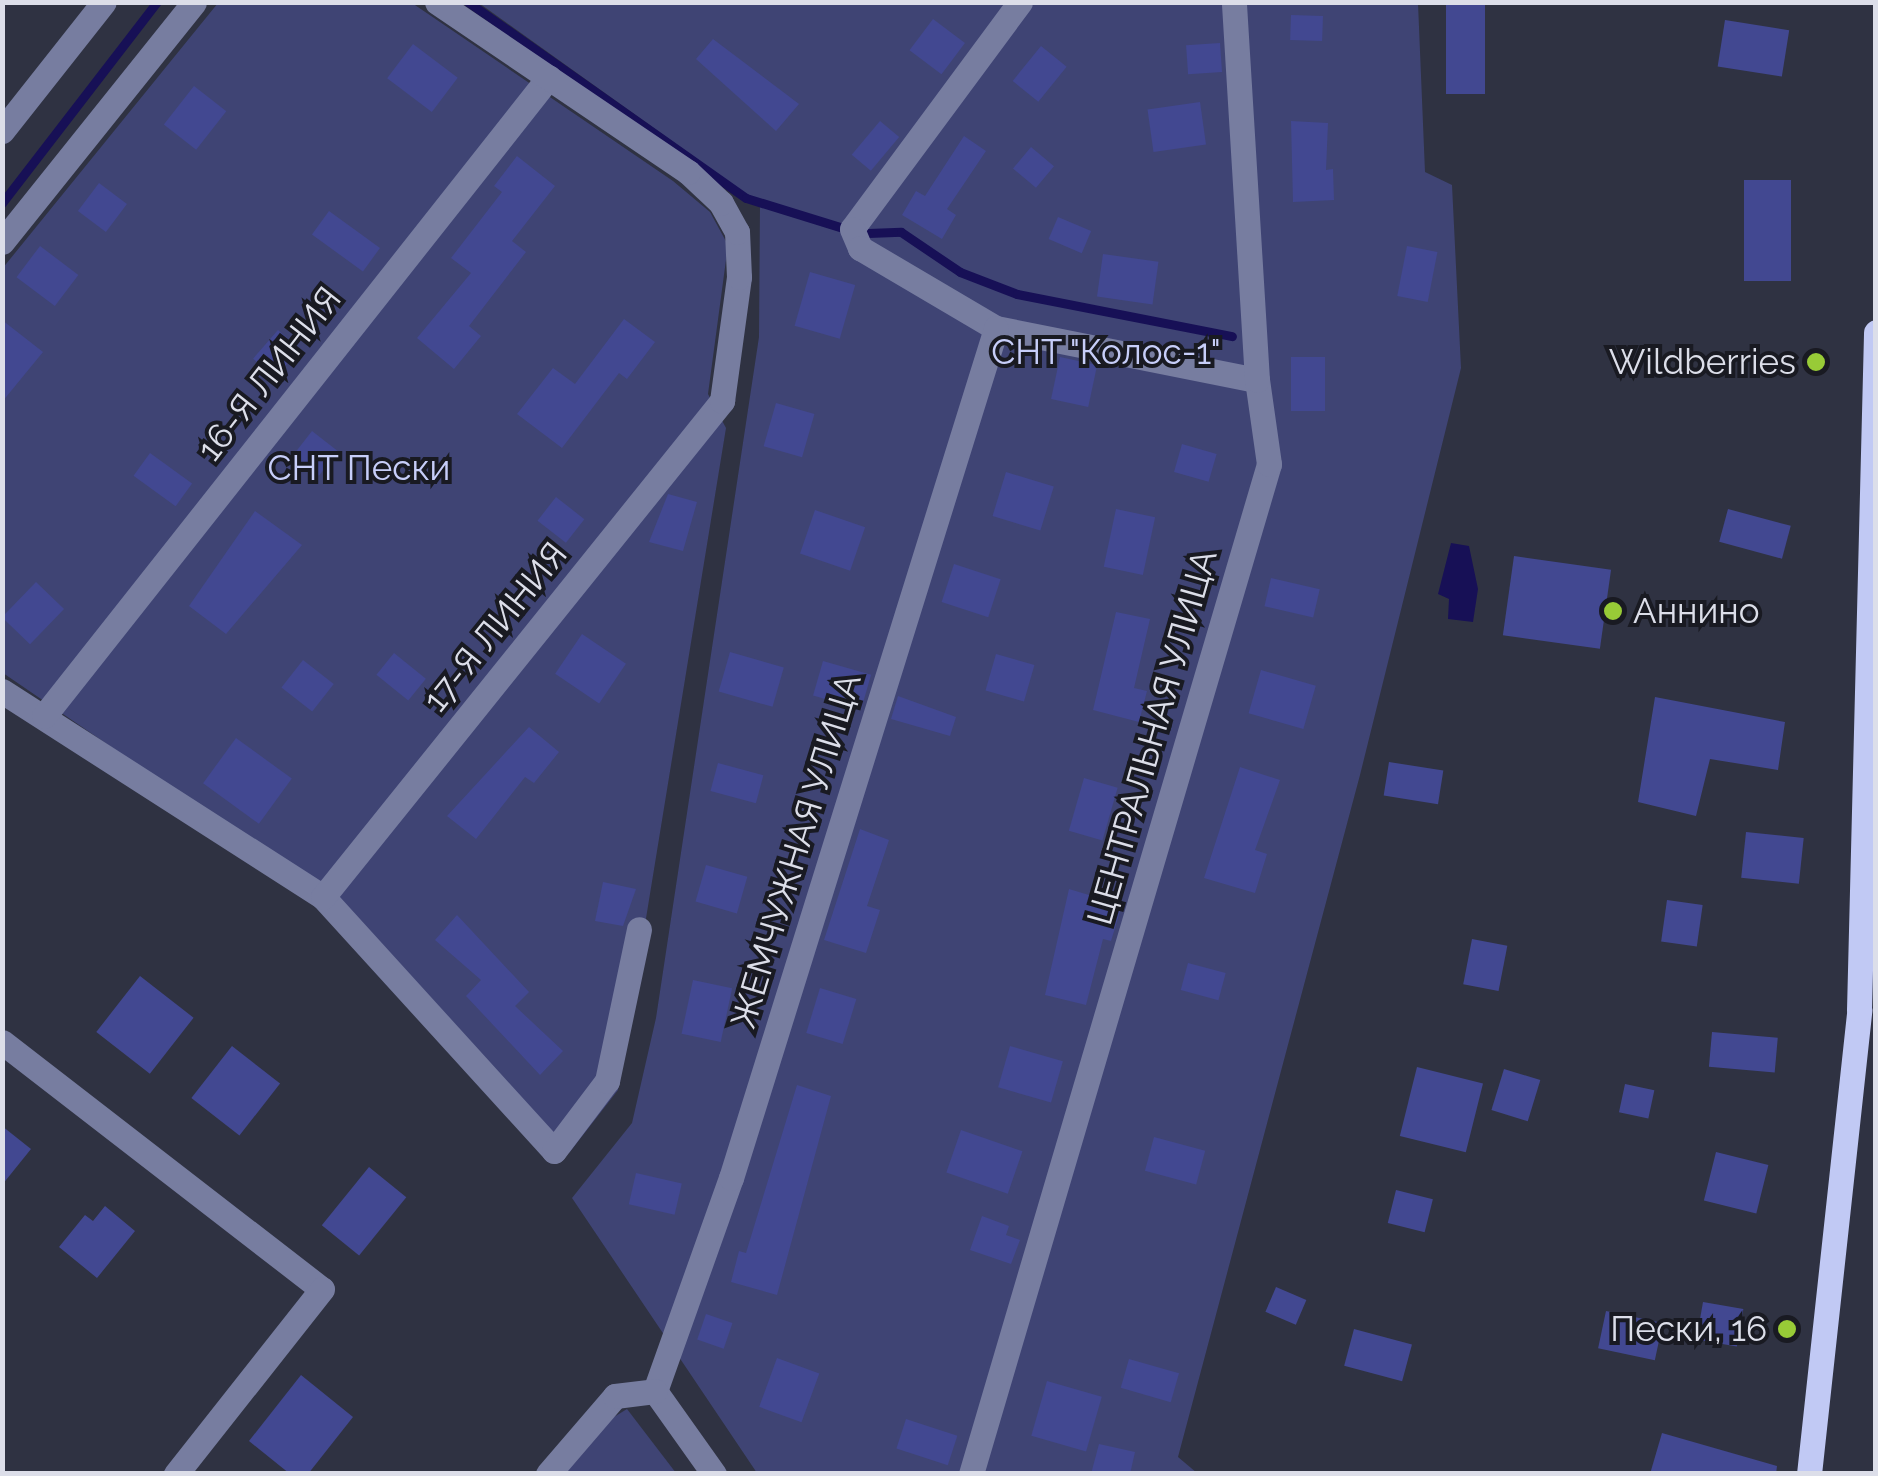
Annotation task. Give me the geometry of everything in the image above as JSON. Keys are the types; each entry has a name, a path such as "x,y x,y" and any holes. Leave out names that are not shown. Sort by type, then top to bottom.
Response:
{"main road":[{"path":"1809,1474 1858,1010 1876,332"}],"street":[{"path":"2,132 104,2"},
{"path":"2,242 194,2"},
{"path":"437,2 549,77"},
{"path":"1020,2 852,229 860,248 996,328 1257,380"},
{"name":"ЦЕНТРАЛЬНАЯ УЛИЦА","path":"971,1474 1270,464 1257,380 1234,2"},
{"name":"17-Я ЛИНИЯ","path":"323,897 722,401 739,277 737,232 720,203 688,172 549,77"},
{"name":"16-Я ЛИНИЯ","path":"44,716 549,77"},
{"name":"ЖЕМЧУЖНАЯ УЛИЦА","path":"655,1391 731,1178 996,328"},
{"path":"2,691 323,897 554,1151 607,1082 639,930"},
{"path":"2,1042 322,1289 176,1474"},
{"path":"548,1474 615,1396 655,1391 714,1474"}],"green space":[{"name":"СНТ Пески","path":"218,3 412,3 673,181 710,212 728,245 708,394 726,428 618,1090 569,1153 341,904 3,673 2,269"},
{"name":"СНТ \"Колос-1\"","path":"479,3 1418,3 1425,172 1452,185 1461,368 1360,775 1178,1457 1197,1473 757,1473 572,1198 632,1123 656,1018 759,337 760,204"},
{"path":"627,1409 676,1473 562,1474 596,1428"}],"shaded area":[{"path":"1451,543 1469,546 1478,589 1473,622 1448,619 1449,599 1438,594"}],"building":[{"path":"1446,2 1485,2 1485,94 1446,94"},
{"path":"1291,15 1323,16 1322,41 1290,40"},
{"path":"933,19 965,43 941,74 910,50"},
{"path":"1725,20 1789,30 1782,77 1718,66"},
{"path":"713,39 799,104 776,131 696,59"},
{"path":"1220,43 1222,72 1188,74 1186,45"},
{"path":"413,44 458,78 432,112 387,78"},
{"path":"1041,46 1067,67 1038,102 1013,81"},
{"path":"194,86 226,111 196,150 164,125"},
{"path":"1200,102 1206,145 1154,152 1148,109"},
{"path":"880,121 899,137 871,171 852,155"},
{"path":"1291,121 1328,123 1326,170 1333,169 1334,200 1293,202"},
{"path":"964,136 986,151 947,209 956,215 942,239 902,215 916,191 925,196"},
{"path":"1031,147 1054,166 1036,188 1013,168"},
{"path":"517,156 555,186 512,241 526,252 469,326 481,336 454,369 417,338 471,273 451,258 502,192 494,186"},
{"path":"1744,180 1791,180 1791,281 1744,281"},
{"path":"99,183 127,204 106,232 78,211"},
{"path":"329,211 380,248 363,271 312,234"},
{"path":"1058,217 1091,231 1082,253 1049,239"},
{"path":"40,246 78,275 55,306 17,277"},
{"path":"1407,246 1437,252 1428,302 1397,296"},
{"path":"1103,254 1158,262 1152,304 1097,297"},
{"path":"810,272 855,285 840,339 795,326"},
{"path":"624,319 655,342 627,379 619,373 562,448 517,414 553,368 575,384"},
{"path":"2,320 43,352 2,402"},
{"path":"278,330 300,349 275,378 253,359"},
{"path":"1060,357 1097,365 1088,407 1051,399"},
{"path":"1291,357 1325,357 1325,411 1291,411"},
{"path":"776,403 814,414 802,457 764,446"},
{"path":"312,431 338,451 319,476 293,455"},
{"path":"1182,444 1217,454 1209,482 1174,472"},
{"path":"150,453 192,484 176,506 134,476"},
{"path":"1006,472 1054,487 1040,531 993,516"},
{"path":"668,494 697,502 683,551 649,542"},
{"path":"556,497 584,519 566,543 538,521"},
{"path":"1116,509 1155,517 1143,575 1104,567"},
{"path":"1728,509 1791,526 1782,559 1719,542"},
{"path":"815,510 865,527 850,571 800,553"},
{"path":"255,511 302,545 226,634 189,606"},
{"path":"1514,556 1611,570 1600,649 1503,635"},
{"path":"954,564 1001,579 988,617 942,602"},
{"path":"1271,578 1320,589 1313,618 1264,606"},
{"path":"36,582 64,609 30,644 2,617"},
{"path":"1116,612 1150,619 1134,688 1147,691 1139,722 1093,710"},
{"path":"582,634 626,664 599,703 555,674"},
{"path":"730,652 784,667 773,707 719,691"},
{"path":"394,653 426,679 408,701 376,675"},
{"path":"996,654 1034,665 1024,702 986,691"},
{"path":"303,660 334,684 312,712 281,688"},
{"path":"823,661 871,675 861,709 813,696"},
{"path":"1261,670 1316,686 1303,729 1249,713"},
{"path":"898,696 956,717 950,736 891,719"},
{"path":"1655,697 1785,722 1778,770 1710,759 1696,816 1638,802"},
{"path":"529,727 559,752 534,783 525,777 476,839 447,816"},
{"path":"236,738 292,779 259,824 203,783"},
{"path":"1389,762 1443,771 1438,804 1384,796"},
{"path":"718,763 763,775 756,803 710,791"},
{"path":"1240,767 1280,780 1255,850 1267,854 1255,893 1204,878"},
{"path":"1084,778 1118,788 1102,841 1069,831"},
{"path":"860,829 889,840 867,906 880,910 866,953 824,940"},
{"path":"1746,832 1804,838 1799,884 1741,878"},
{"path":"706,865 747,877 737,913 696,902"},
{"path":"603,882 636,889 623,926 595,921"},
{"path":"1069,889 1122,905 1111,941 1103,939 1086,1005 1045,995"},
{"path":"1667,900 1703,905 1697,947 1661,942"},
{"path":"457,915 529,992 515,1006 563,1051 540,1075 466,996 481,980 435,940"},
{"path":"1472,939 1507,946 1499,991 1463,984"},
{"path":"1188,963 1226,973 1218,1000 1181,990"},
{"path":"140,976 194,1018 150,1074 96,1032"},
{"path":"693,980 732,988 721,1042 682,1034"},
{"path":"820,988 856,999 843,1044 806,1033"},
{"path":"1712,1032 1778,1038 1775,1073 1709,1067"},
{"path":"232,1046 280,1084 239,1136 191,1098"},
{"path":"1010,1046 1063,1061 1051,1102 998,1087"},
{"path":"1417,1067 1483,1083 1466,1152 1400,1136"},
{"path":"1504,1069 1540,1080 1528,1121 1491,1110"},
{"path":"1625,1084 1654,1090 1648,1119 1619,1112"},
{"path":"797,1085 831,1096 777,1295 731,1282 739,1251 746,1253"},
{"path":"2,1126 31,1149 2,1185"},
{"path":"961,1130 1022,1151 1008,1194 946,1173"},
{"path":"1154,1137 1205,1151 1196,1185 1145,1171"},
{"path":"1716,1152 1768,1165 1756,1214 1704,1201"},
{"path":"369,1167 406,1197 359,1255 322,1225"},
{"path":"636,1173 682,1184 675,1215 629,1204"},
{"path":"1396,1190 1433,1199 1425,1232 1388,1223"},
{"path":"105,1206 135,1231 97,1278 59,1247 85,1215 93,1221"},
{"path":"982,1216 1009,1226 1006,1235 1020,1240 1011,1264 970,1250"},
{"path":"1276,1287 1306,1300 1296,1325 1265,1312"},
{"path":"1703,1302 1743,1309 1737,1347 1696,1339"},
{"path":"1606,1311 1663,1323 1655,1360 1598,1348"},
{"path":"706,1314 732,1323 724,1349 697,1340"},
{"path":"1354,1329 1412,1345 1402,1381 1344,1366"},
{"path":"777,1358 819,1373 802,1422 759,1407"},
{"path":"1129,1359 1179,1373 1171,1402 1121,1388"},
{"path":"301,1375 353,1417 308,1474 290,1474 249,1441"},
{"path":"1047,1381 1102,1397 1086,1452 1031,1436"},
{"path":"906,1419 957,1436 948,1465 896,1448"},
{"path":"1662,1433 1777,1466 1776,1474 1650,1474"},
{"path":"1099,1444 1135,1452 1130,1474 1091,1474"}],"waterway":[{"path":"2,203 157,2"},
{"path":"468,2 746,198 843,228"},
{"path":"868,233 901,232 960,272 1017,294 1232,336"}],"place":[{"name":"Wildberries","path":"1816,362"},
{"name":"Аннино","path":"1613,611"},
{"name":"Пески, 16","path":"1787,1329"}]}
